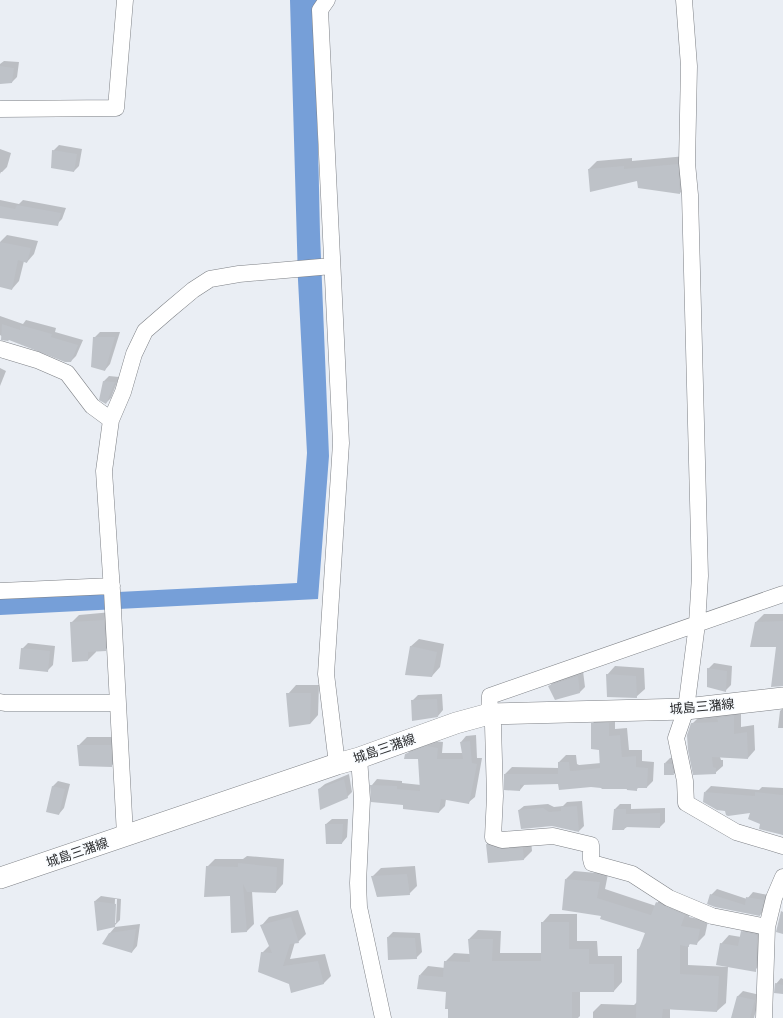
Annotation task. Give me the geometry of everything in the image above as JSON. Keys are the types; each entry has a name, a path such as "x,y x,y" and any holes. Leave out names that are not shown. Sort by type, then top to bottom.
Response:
{"main road":[{"name":"城島三潴線","path":"0,878 124,835 359,758 456,723 489,714 686,709 783,698"}],"street":[{"path":"0,109 116,108 125,0"},
{"path":"327,0 320,10 340,443 326,674 337,764"},
{"path":"684,0 689,66 687,163 690,195 700,576 697,624 686,709 676,738 686,781 686,803 736,832 783,846"},
{"path":"124,835 112,588 104,471 111,420 123,392 134,354 145,331 193,290 210,279 295,268 332,266"},
{"path":"0,349 37,360 67,373 92,406 111,420"},
{"path":"0,591 112,588"},
{"path":"767,928 712,916 669,898 632,874 592,862 591,845 552,836 502,840 494,837 495,796 493,725 489,714 490,696 783,594"},
{"path":"0,702 117,703"},
{"path":"359,758 362,799 358,883 359,907 383,1018"},
{"path":"764,1018 767,928 774,898 783,877"}],"water":[{"path":"290,0 318,0 315,5 320,234 329,456 318,599 0,615 0,598 297,583 307,453 298,280"}],"building":[{"path":"0,66 14,68 12,83 0,84"},
{"path":"52,150 77,154 74,172 51,168"},
{"path":"678,164 680,194 638,188 637,181 590,192 588,169 624,166 624,169"},
{"path":"17,205 61,213 58,226 0,218 0,206 15,209"},
{"path":"0,242 31,248 27,263 18,260 12,290 0,287"},
{"path":"2,324 20,330 20,325 52,334 51,337 78,345 71,362 65,362 9,340 1,340"},
{"path":"93,337 115,337 105,371 91,367"},
{"path":"103,381 115,382 106,404 99,400"},
{"path":"104,620 106,651 88,652 88,661 72,662 70,622"},
{"path":"783,621 783,686 771,687 776,647 750,647 755,622"},
{"path":"410,646 437,652 432,677 405,675"},
{"path":"21,648 50,651 48,672 19,669"},
{"path":"707,668 727,671 726,692 707,687"},
{"path":"606,674 636,676 637,698 607,697"},
{"path":"578,676 580,693 555,700 548,686"},
{"path":"286,693 311,693 310,724 289,727"},
{"path":"437,699 438,717 412,721 411,700"},
{"path":"734,716 734,734 747,732 748,759 712,757 713,767 716,768 716,774 693,775 688,750 687,735 691,723 718,722 717,718"},
{"path":"591,723 609,723 609,736 620,735 622,757 636,756 636,767 648,768 647,788 637,788 637,791 591,787 559,790 558,784 520,785 520,791 504,790 504,774 558,774 558,762 569,762 570,771 600,768 599,750 591,749"},
{"path":"470,741 472,763 477,764 469,804 441,799 439,813 403,809 403,805 371,802 370,785 397,786 397,789 420,791 418,759 404,759 405,754 426,746 438,748 437,759 463,759 460,742"},
{"path":"77,745 111,745 112,767 79,766"},
{"path":"664,763 672,764 674,775 664,775"},
{"path":"344,779 348,798 320,810 318,789"},
{"path":"52,786 65,789 59,815 46,812"},
{"path":"704,792 755,796 755,792 783,795 783,835 759,829 760,824 748,819 750,813 726,815 725,811 717,810 703,802"},
{"path":"577,806 579,832 552,826 521,829 518,810 543,808 549,812 561,811 561,807"},
{"path":"614,809 626,809 626,814 660,813 660,828 625,827 624,830 612,830"},
{"path":"325,824 343,824 342,844 326,844"},
{"path":"486,844 502,849 523,848 524,860 488,863"},
{"path":"238,863 277,867 276,893 247,892 243,884 247,932 231,933 230,896 204,897 206,866 238,867"},
{"path":"407,874 410,895 377,897 371,876"},
{"path":"565,879 600,882 597,898 651,915 656,902 685,915 681,926 700,929 697,945 689,944 689,947 680,945 680,974 719,976 717,1012 663,1009 662,1018 636,1018 637,949 639,949 645,933 600,919 601,916 562,910"},
{"path":"710,894 745,905 746,897 764,900 760,916 707,904"},
{"path":"94,901 116,904 115,927 97,931"},
{"path":"781,911 783,912 783,934 776,932"},
{"path":"291,917 299,943 290,944 283,966 318,961 324,984 291,993 289,984 258,972 261,952 272,953 260,925"},
{"path":"541,922 569,922 569,949 589,949 589,964 614,964 614,992 572,992 572,1018 448,1018 448,1009 445,1009 446,992 417,989 419,975 443,977 444,961 470,962 468,939 493,939 492,961 541,961"},
{"path":"136,929 132,953 102,944 109,933"},
{"path":"741,931 757,935 756,972 716,965 720,943 738,946"},
{"path":"387,937 415,938 417,959 388,960"},
{"path":"775,983 783,985 783,994 774,993"},
{"path":"737,996 755,1000 750,1018 731,1018"}]}
